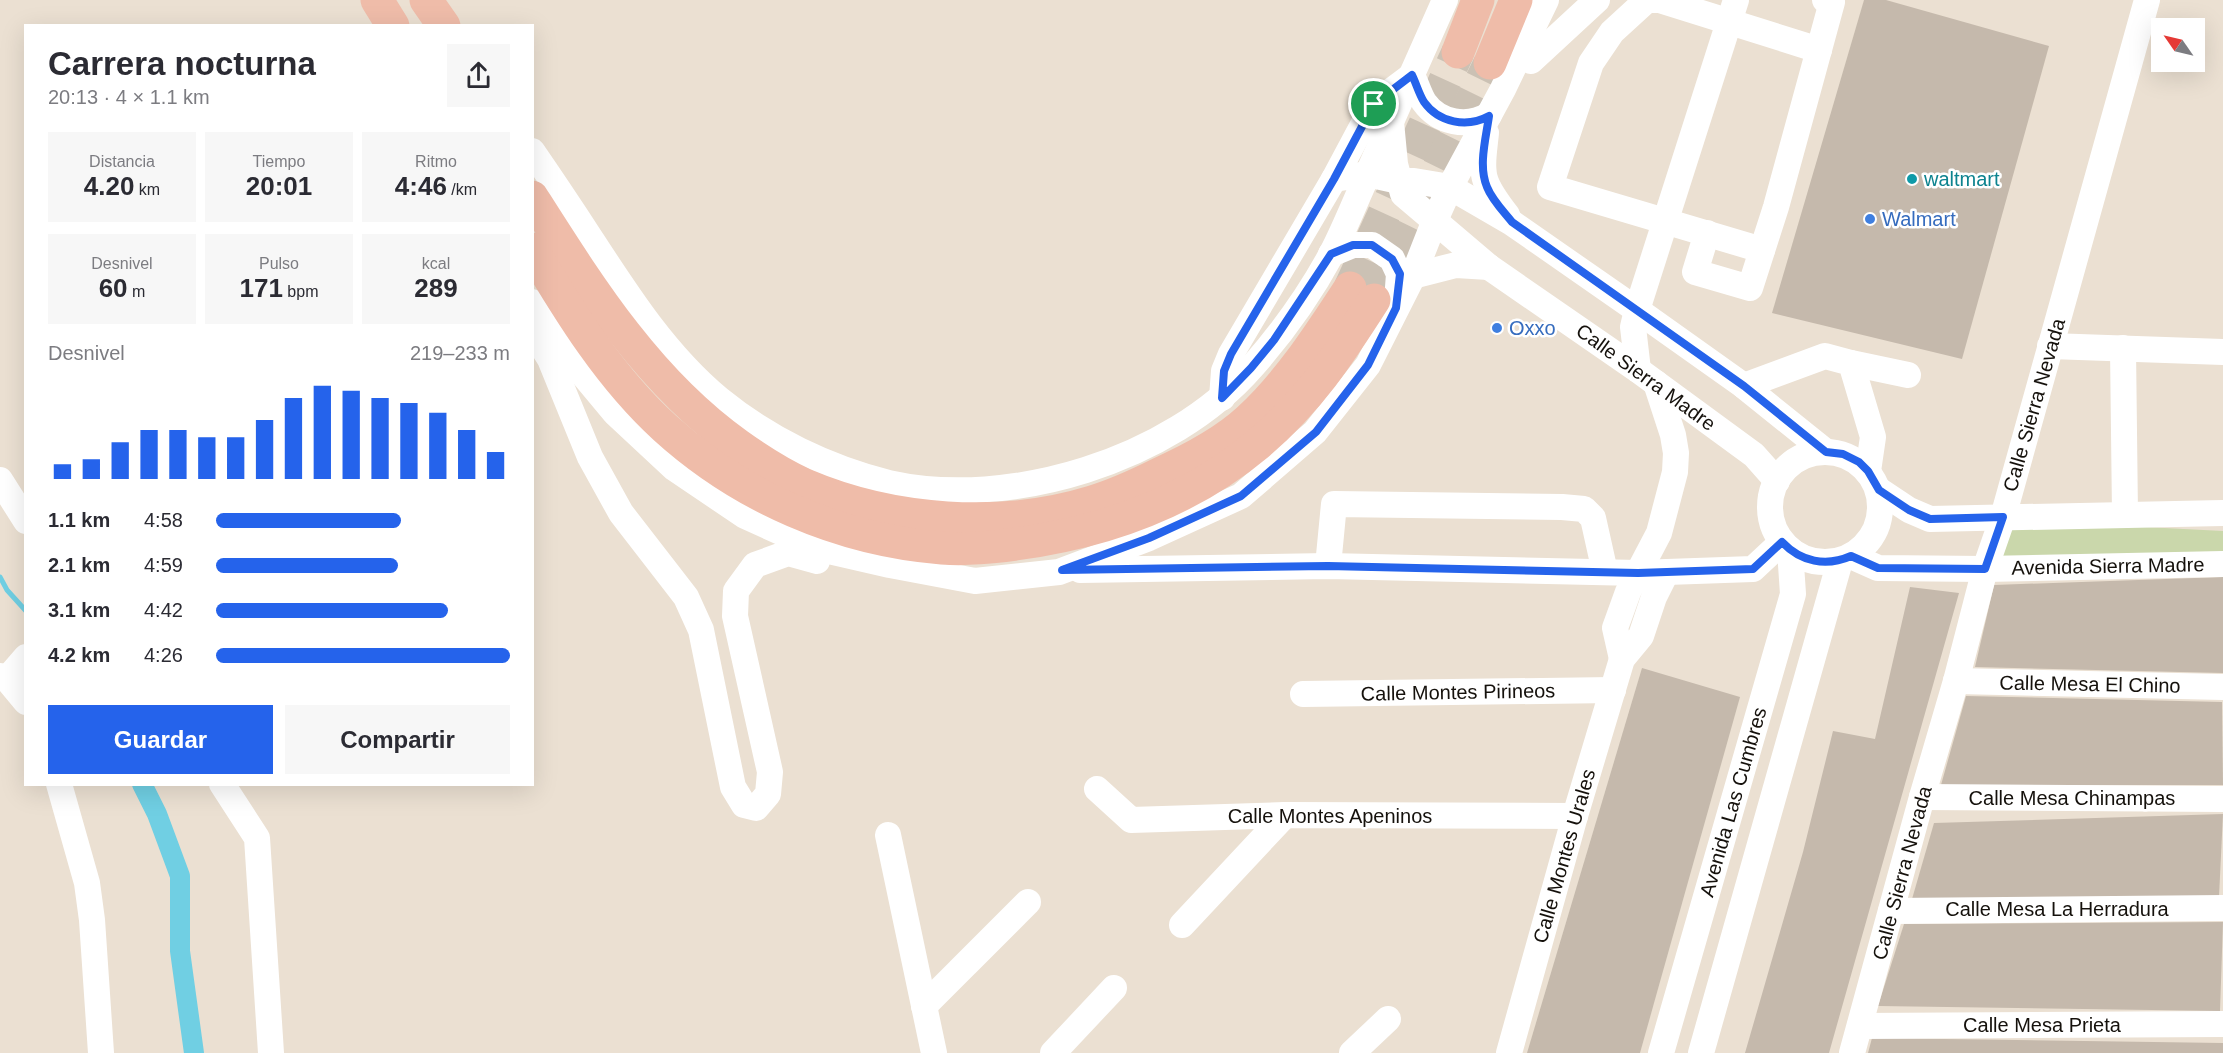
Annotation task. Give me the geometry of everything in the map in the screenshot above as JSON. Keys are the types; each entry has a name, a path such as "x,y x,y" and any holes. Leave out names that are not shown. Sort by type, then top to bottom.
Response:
{"main road":[{"path":"377,0 392,24"},
{"path":"426,0 443,24"},
{"path":"1458,52 1478,0"},
{"path":"1497,76 1515,0"},
{"path":"534,200 614,322 675,392 728,438 778,471 805,485 877,507 950,518 1031,515 1091,502 1129,488 1194,457 1246,422 1279,389 1303,359 1374,298"},
{"path":"534,252 578,324 637,400 665,429 724,475 815,521 887,541 944,549 1006,545 1078,533 1146,512 1202,483 1257,444 1305,399 1337,359 1374,298"}],"street":[{"path":"1512,222 1487,190 1485,182 1483,163 1489,116 1497,76 1546,0"},
{"path":"1531,61 1556,0"},
{"path":"1497,76 1531,61 1597,0"},
{"path":"1762,250 1550,187 1591,63 1612,32 1647,0 1733,11 1819,50"},
{"path":"1707,233 1695,272 1750,288 1776,207 1832,2 1825,0"},
{"name":"Calle Sierra Nevada","path":"1852,1053 1985,569 2003,517 2147,0"},
{"path":"534,154 631,301 662,340 717,397 765,432 820,460 891,483 927,488 985,488 1043,481 1082,472 1126,455 1189,423 1222,398 1251,368 1274,340 1331,254 1412,75 1441,4"},
{"name":"Calle Montes Urales","path":"1622,659 1615,628 1625,598 1659,533 1675,472 1676,453 1672,435 1647,377 1633,327 1733,11"},
{"path":"1412,75 1423,101 1437,114 1457,123 1478,122 1489,116"},
{"path":"1222,398 1224,371 1231,354 1334,179 1374,104 1412,75"},
{"path":"1413,276 1450,187 1489,116"},
{"path":"1391,122 1399,182"},
{"path":"1334,179 1367,174 1399,182 1414,181 1450,187 1512,222 1637,310 1744,386 1826,452"},
{"name":"Calle Sierra Madre","path":"1399,182 1403,194 1500,273 1754,455 1777,481"},
{"path":"1062,570 1149,538 1241,496 1316,432 1368,365 1374,298 1400,274 1392,259 1372,245 1353,245 1331,254"},
{"path":"1374,298 1413,276 1456,265 1500,273"},
{"path":"534,305 580,372 615,413 674,468 745,516 816,548 890,565 975,580"},
{"path":"534,335 550,359 590,457 621,513 686,597 701,630 733,787 744,805 756,808 768,794 770,772 735,616 736,591 755,565 788,553 910,587 928,587 1062,570 1328,566 1665,573 1753,569 1786,546"},
{"path":"2050,346 2223,352"},
{"path":"2123,348 2125,515"},
{"path":"1744,386 1825,356 1908,375"},
{"path":"1851,363 1873,436 1873,480 1880,516 1870,539 1846,558 1822,562 1805,559 1786,546 1772,523 1770,501 1777,481 1789,465 1806,455 1826,452 1843,454 1859,462 1873,480 1909,510 1930,519 2223,513"},
{"path":"0,480 24,518"},
{"path":"1328,566 1334,504 1562,507 1584,510 1593,518 1605,572"},
{"name":"Avenida Las Cumbres","path":"1661,1053 1793,594 1786,546"},
{"name":"Avenida Sierra Madre","path":"1846,558 1878,568 1985,569 2223,564"},
{"name":"Avenida Las Cumbres","path":"1701,1053 1846,558"},
{"name":"Calle Montes Urales","path":"1509,1053 1575,816 1622,659 1641,636 1665,573"},
{"path":"24,659 4,678 24,700"},
{"name":"Calle Mesa El Chino","path":"1956,681 2223,687"},
{"name":"Calle Montes Pirineos","path":"1303,694 1613,690"},
{"path":"60,786 87,883 92,920 101,1053"},
{"path":"223,786 257,838 271,1053"},
{"name":"Calle Montes Apeninos","path":"1097,789 1131,820 1286,815 1575,816"},
{"name":"Calle Mesa Chinampas","path":"1922,797 2223,799"},
{"path":"1182,925 1286,815"},
{"path":"888,835 934,1053"},
{"path":"924,1006 1028,902"},
{"name":"Calle Mesa La Herradura","path":"1891,911 2223,908"},
{"path":"1053,1053 1114,988"},
{"path":"1352,1053 1388,1019"},
{"name":"Calle Mesa Prieta","path":"1860,1026 2223,1024"}],"green space":[{"path":"2007,520 2223,531 2223,559 1998,562"}],"building":[{"name":"waltmart","path":"1864,0 1886,0 2049,46 1962,359 1772,313"},
{"path":"2223,577 2223,673 1975,667 1994,585"},
{"path":"1910,587 1959,593 1829,1053 1745,1053 1803,852 1833,731 1875,739"},
{"path":"1642,668 1740,697 1640,1053 1527,1053"},
{"path":"1966,696 2222,702 2223,785 1941,785"},
{"path":"2223,814 2219,897 1912,899 1934,823"},
{"path":"2223,922 2220,1011 1878,1006 1904,924"},
{"path":"1872,1038 2223,1043 2223,1053 1868,1053"}],"waterway":[{"path":"0,577 7,590 24,609"},
{"path":"143,786 157,814 180,876 180,951 194,1053"}],"tunnel":[{"path":"1350,288 1458,52"},
{"path":"1374,300 1490,63"}],"place":[{"name":"waltmart","path":"1912,179"},
{"name":"Walmart","path":"1870,219"},
{"name":"Oxxo","path":"1497,328"}],"route":[{"path":"1412,75 1423,101 1437,114 1457,123 1478,122 1489,116 1483,163 1485,182 1487,190 1512,222 1744,386 1826,452 1843,454 1859,462 1871,475 1879,490 1909,510 1930,519 2003,517 1985,569 1878,568 1851,556 1840,561 1822,562 1805,559 1782,542 1753,569 1665,573 1328,566 1062,570 1149,538 1241,496 1316,432 1368,365 1396,308 1400,274 1392,259 1372,245 1353,245 1331,254 1274,340 1222,398 1224,371 1231,354 1334,179 1374,104 1412,75"}]}
